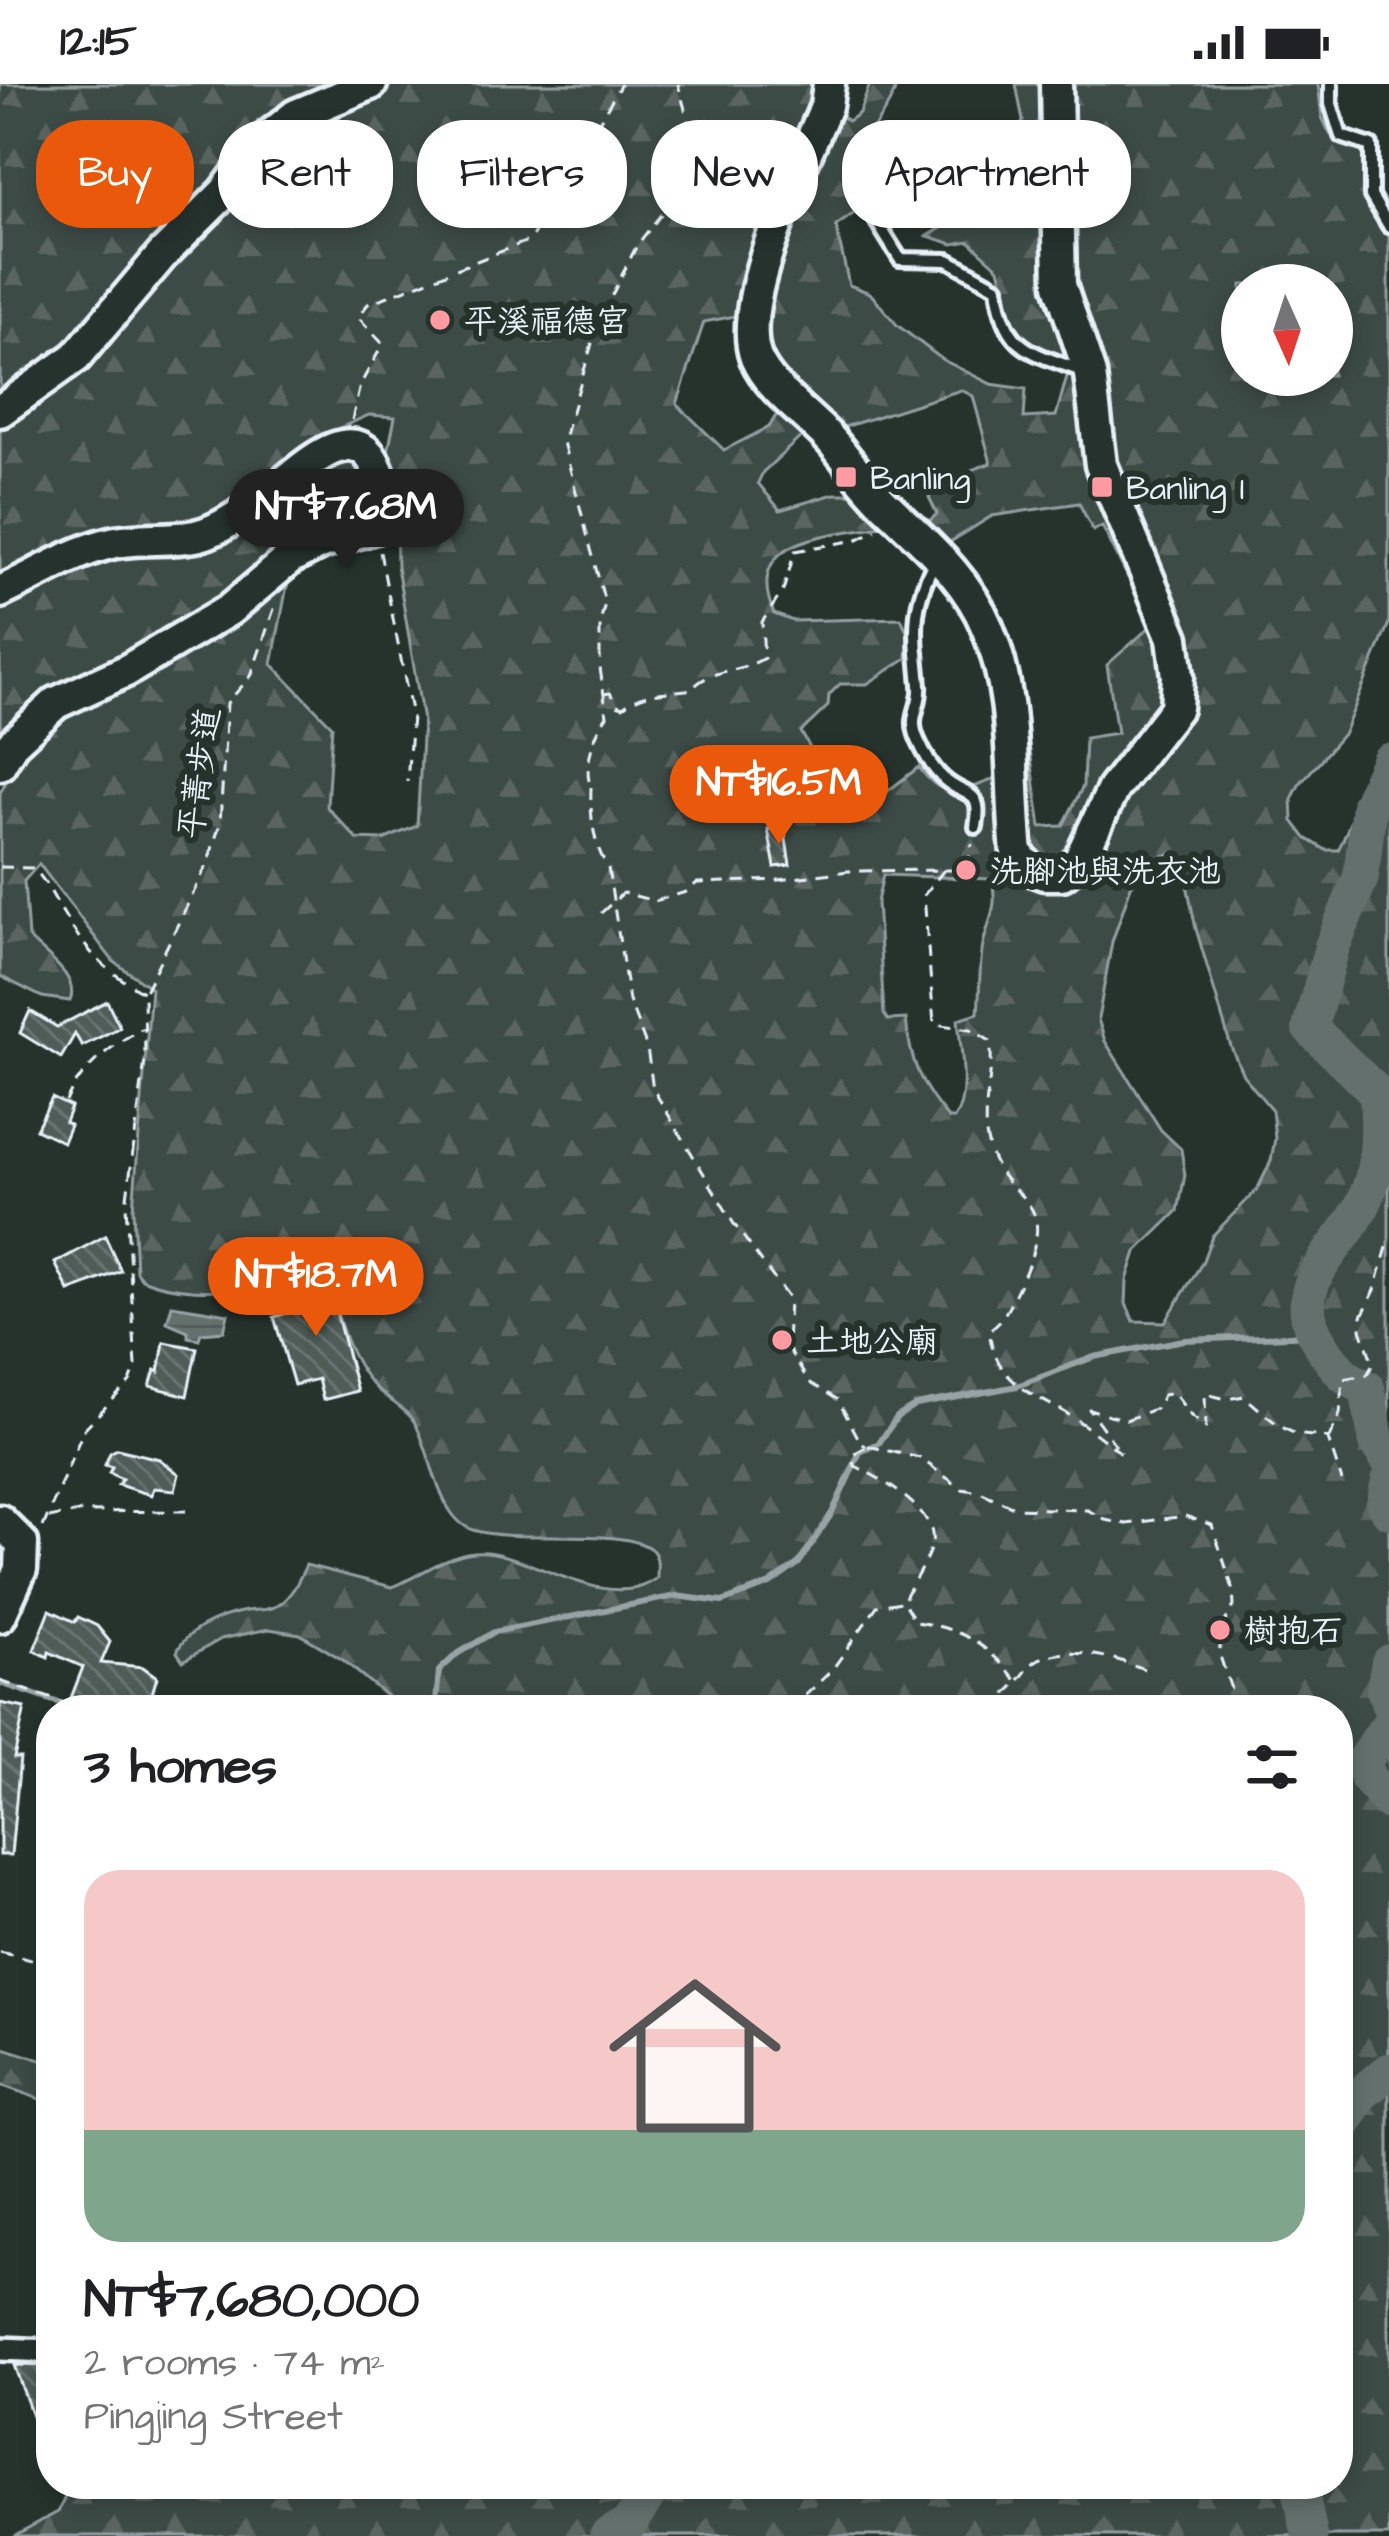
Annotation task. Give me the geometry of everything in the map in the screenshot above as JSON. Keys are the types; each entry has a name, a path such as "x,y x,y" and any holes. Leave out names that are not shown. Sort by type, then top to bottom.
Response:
{"street":[{"path":"0,411 76,357 162,255 225,192 259,145 296,115 371,84"},
{"path":"829,84 826,106 761,268 751,325 757,359 832,441 864,484 938,554 987,626 1009,714 1017,853 1029,868 1062,874 1079,861 1113,789 1176,708 1178,676 1174,638 1100,465 1090,374 1060,285 1056,84"},
{"path":"0,592 106,544 143,537 197,536 282,484 312,458 346,445 359,448 377,466 382,509 375,527 321,543 291,558 229,610 126,671 56,703 12,744 0,764"},
{"path":"0,1521 22,1543 20,1569 0,1616"},
{"path":"0,2350 36,2351"}],"lane":[{"path":"1331,84 1331,104 1341,136 1371,146 1371,196 1389,226"},
{"path":"881,228 900,259 948,260 997,287 1000,320 1016,341 1030,352 1090,374"},
{"path":"938,554 914,613 921,689 911,722 926,756 944,778 973,794 978,804 976,826"}],"path":[{"path":"346,445 360,385 383,344 358,317 368,304 530,240 621,84"},
{"path":"678,84 694,142 688,180 637,245 598,323 562,442 605,603 600,623 607,716 587,770 590,812 599,854 608,868 629,1001 647,1048 653,1090 734,1224 789,1299 787,1347 808,1382 838,1400 861,1443 920,1458 962,1489 1016,1508 1088,1510 1105,1520 1127,1524 1185,1516 1212,1525 1234,1588 1234,1606 1222,1625 1219,1652 1233,1695"},
{"path":"603,694 610,693 616,705 623,707 641,694 691,690 714,676 746,670 764,658 762,622 783,592 795,551 856,540 899,518"},
{"path":"375,527 412,716 407,782"},
{"name":"平菁步道","path":"144,993 207,865 220,824 227,703 250,676 278,597"},
{"path":"601,913 623,893 655,901 686,892 697,883 848,871 944,870 968,863 976,826"},
{"path":"0,867 33,868 47,881 105,970 144,993 145,1060 126,1204 136,1366 130,1382 84,1430 43,1527 22,1543"},
{"path":"944,870 924,895 934,1024 971,1030 990,1041 994,1066 986,1137 1005,1179 1038,1218 1038,1245 1009,1309 989,1330 1001,1370 1015,1385 1061,1410 1121,1453 1089,1409 1126,1420 1157,1408 1163,1394 1174,1393 1207,1428 1205,1394 1227,1399 1244,1396 1282,1427 1328,1439"},
{"path":"65,1102 102,1054 144,1027"},
{"path":"1342,1481 1328,1439 1340,1414 1343,1379 1367,1375 1373,1364 1361,1329 1362,1316 1389,1240"},
{"path":"866,1446 853,1456 855,1466 889,1482 929,1524 933,1540 903,1602"},
{"path":"47,1518 79,1512 186,1510"},
{"path":"903,1602 916,1622 953,1627 997,1656 1018,1682"},
{"path":"806,1695 832,1670 877,1606 903,1602"},
{"path":"1005,1695 1035,1660 1067,1653 1144,1669"},
{"path":"0,1681 41,1695"},
{"path":"0,1952 36,1961"}],"green space":[{"path":"0,84 343,84 291,98 259,120 218,120 218,178 194,205 194,120 36,120 36,228 174,228 76,341 0,395"},
{"path":"394,84 823,84 835,112 847,120 842,120 842,222 836,226 849,285 870,293 897,325 943,360 991,384 1026,389 1024,418 1056,416 1071,362 1029,342 1013,322 999,268 969,241 953,244 928,236 941,228 1131,228 1131,120 1023,120 1016,84 1318,84 1322,117 1330,134 1361,149 1378,184 1378,219 1389,231 1389,623 1344,733 1292,799 1293,821 1306,838 1326,850 1338,850 1363,790 1389,763 1389,2536 13,2536 58,2512 64,2499 1353,2499 1353,1695 385,1695 343,1660 300,1634 269,1629 221,1639 183,1661 177,1652 188,1637 213,1621 278,1605 306,1565 392,1587 449,1559 487,1552 595,1587 618,1590 657,1578 655,1554 640,1543 491,1534 461,1523 443,1497 413,1420 372,1384 354,1358 323,1267 313,1262 293,1263 245,1286 220,1290 179,1289 142,1279 136,1272 133,1209 151,988 113,961 39,864 24,881 28,937 65,975 72,992 70,1001 42,997 0,976 0,793 15,765 52,728 290,570 272,664 332,726 327,807 357,839 383,840 417,826 423,721 397,566 395,481 388,452 395,417 369,415 315,439 264,482 204,519 175,524 0,582 0,421 85,363 126,322 179,251 218,211 218,228 393,228 393,120 319,120","holes":["745,317 777,370 838,429 961,390 973,396 991,463 938,482 929,497 937,514 922,527 942,547 992,516 1079,503 1093,531 1102,526 1152,625 1107,665 1117,733 1085,738 1083,786 1063,826 1041,827 1019,674 996,673 1001,776 956,791 938,786 919,767 871,804 821,768 801,732 828,706 829,695 840,684 867,684 907,658 908,634 901,618 793,621 774,614 767,588 769,569 780,555 816,538 881,526 884,517 862,494 834,494 780,510 758,483 763,472 803,435 780,409 769,427 724,450 677,404 704,322","1172,853 1182,860 1196,929 1231,1047 1243,1075 1272,1110 1275,1138 1271,1161 1257,1190 1212,1236 1202,1263 1165,1322 1134,1321 1126,1304 1136,1252 1178,1211 1185,1175 1181,1149 1161,1130 1105,1041 1098,1019 1112,942 1131,886 1149,861","883,875 991,879 994,905 982,953 978,1013 958,1019 962,1097 954,1119 949,1119 918,1073 906,1019 888,1020 884,1014 877,902"]},
{"path":"870,84 897,84 879,120 849,120 859,113"},
{"path":"340,461 353,464 363,482 361,514 220,605 0,736 0,606 95,560 137,551"},
{"path":"0,2047 36,2058 36,2098 0,2085"}],"shaded area":[{"path":"172,1305 228,1314 224,1331 201,1333 199,1339 188,1337 188,1331 167,1322"}],"building":[{"path":"784,826 790,865 775,867 768,829"},
{"path":"107,1001 120,1027 82,1046 75,1034 61,1058 20,1033 30,1011 57,1027"},
{"path":"52,1098 71,1107 63,1142 36,1129"},
{"path":"105,1236 121,1271 69,1291 55,1263"},
{"path":"326,1274 357,1391 323,1400 318,1379 294,1385 274,1317 297,1310 289,1283"},
{"path":"164,1342 197,1348 187,1396 150,1386 155,1370 159,1372"},
{"path":"117,1449 159,1459 179,1474 175,1490 154,1488 151,1495 118,1485 122,1479 109,1473 112,1467 105,1465"},
{"path":"50,1610 97,1626 110,1642 101,1663 143,1667 157,1677 152,1695 72,1695 83,1667 34,1650"},
{"path":"0,1703 25,1708 14,1758 20,1758 11,1855 0,1855"},
{"path":"14,2365 36,2366 36,2427"}],"waterway":[{"path":"1389,761 1369,805 1361,877 1332,947 1310,1028 1377,1093 1376,1157 1367,1195 1321,1266 1308,1302 1310,1323 1331,1360 1367,1388 1377,1443 1389,1461"},
{"path":"437,1695 439,1671 494,1632 676,1596 722,1602 770,1584 799,1563 832,1513 860,1452 879,1443 897,1417 916,1405 1017,1386 1094,1357 1184,1340 1314,1335"},
{"path":"1389,1481 1384,1504 1389,1511"},
{"path":"1389,1662 1384,1689 1389,1704"},
{"path":"0,1683 36,1695"},
{"path":"1389,1724 1363,1762 1367,1777 1389,1802"},
{"path":"1353,2108 1360,2095 1389,2071"},
{"path":"607,2536 629,2524 645,2499"},
{"path":"1302,2499 1310,2536"}],"place":[{"name":"平溪福德宮","path":"440,320"},
{"name":"Banling","path":"846,477"},
{"name":"Banling I","path":"1102,487"},
{"name":"洗腳池與洗衣池","path":"966,870"},
{"name":"土地公廟","path":"782,1340"},
{"name":"樹抱石","path":"1220,1630"}]}
